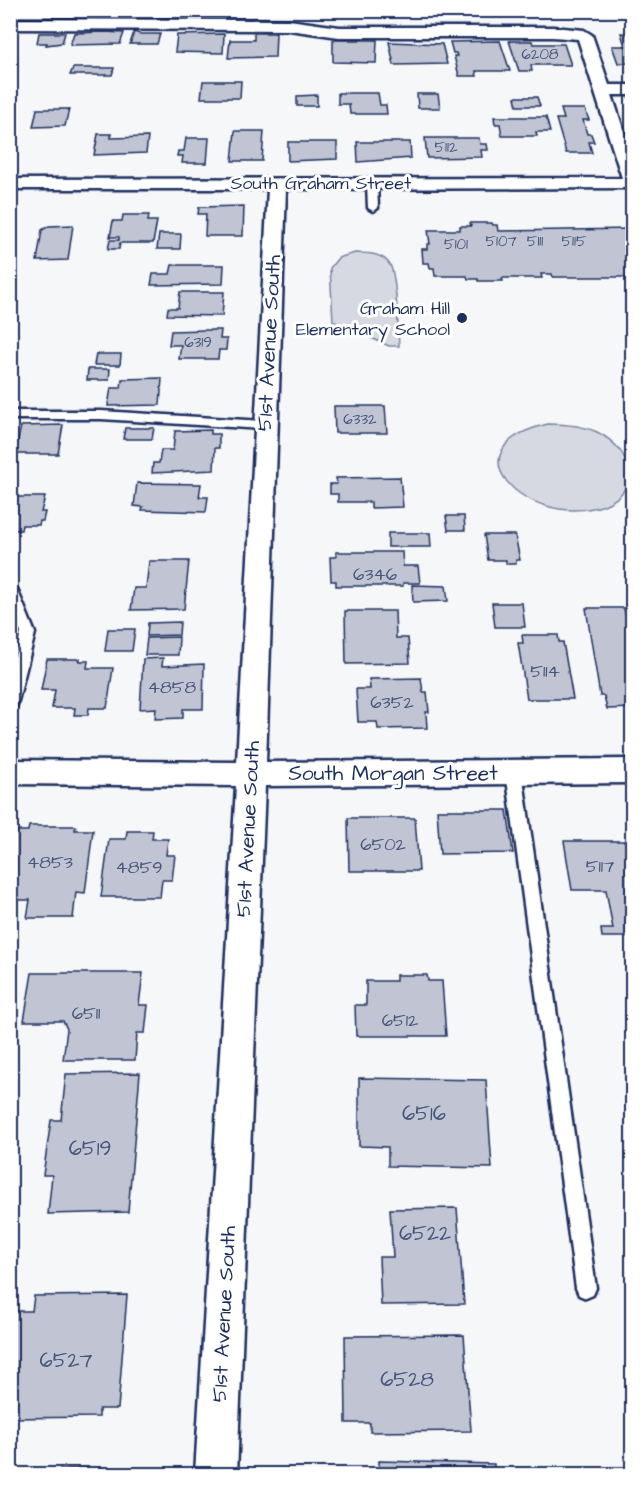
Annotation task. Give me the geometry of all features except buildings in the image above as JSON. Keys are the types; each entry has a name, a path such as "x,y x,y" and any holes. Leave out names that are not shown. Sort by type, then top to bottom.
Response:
{"street":[{"path":"10,24 289,18 339,32 584,34 633,182"},
{"path":"602,90 633,90"},
{"name":"South Graham Street","path":"10,184 633,182"},
{"name":"51st Avenue South","path":"216,1474 276,183"},
{"name":"South Morgan Street","path":"10,772 250,774 633,771"}],"lane":[{"path":"372,183 373,208"},
{"path":"10,415 101,415 264,425"},
{"path":"10,589 28,633 10,705"},
{"path":"514,772 586,1288"}],"shaded area":[{"path":"355,253 379,256 390,265 396,291 399,346 389,346 333,321 330,268 338,258"},
{"path":"548,424 585,428 610,440 620,450 629,472 622,492 612,501 598,507 570,510 545,505 523,495 507,482 499,466 502,450 518,435"}],"place":[{"name":"Graham Hill Elementary School","path":"462,318"}]}
